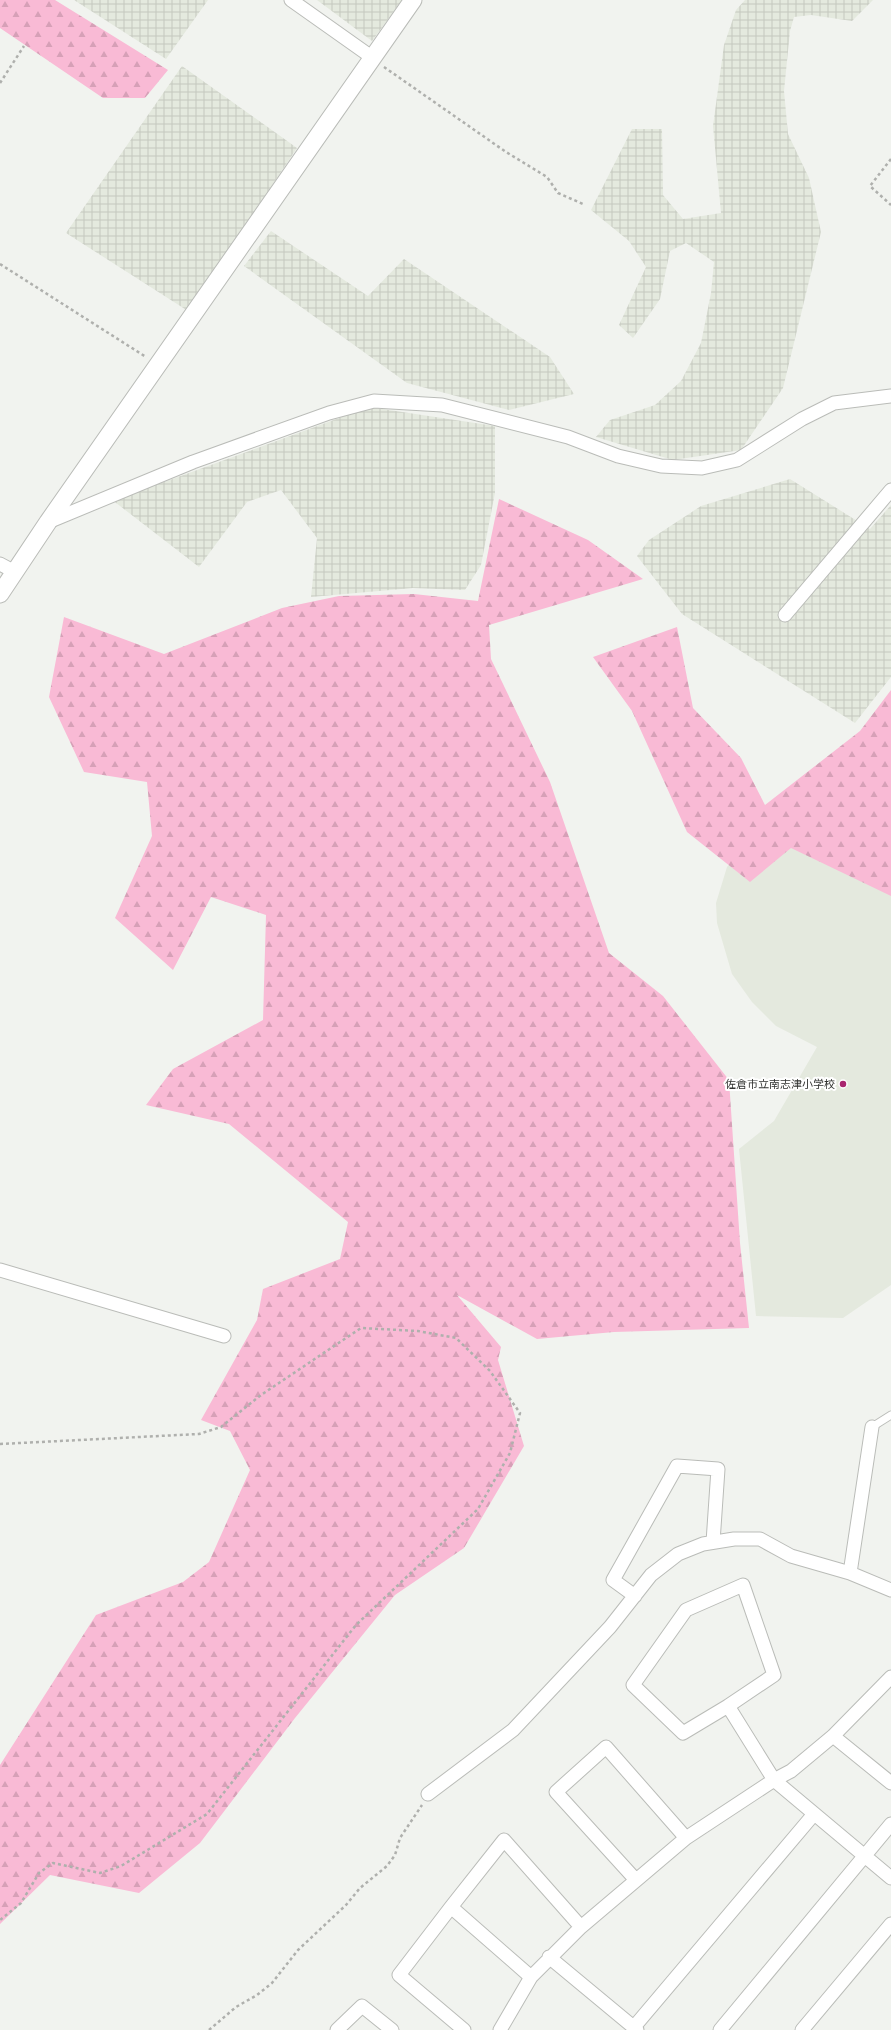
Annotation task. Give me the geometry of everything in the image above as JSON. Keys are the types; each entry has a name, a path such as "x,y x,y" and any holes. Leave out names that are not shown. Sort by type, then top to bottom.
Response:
{"street":[{"path":"291,0 372,58"},
{"path":"0,594 7,568 48,522 413,0"},
{"path":"48,522 193,462 329,412 374,402 442,405 568,437 618,456 662,466 702,468 737,460 802,419 834,404 891,396"},
{"path":"785,615 891,490"},
{"path":"0,1270 224,1336"},
{"path":"850,1573 872,1427"},
{"path":"635,1596 613,1580 677,1466 718,1469 713,1542"},
{"path":"428,1794 513,1730 610,1627 651,1575 678,1554 713,1542 734,1538 760,1539 791,1556 850,1573 891,1590"},
{"path":"743,1585 774,1675 728,1706 683,1733 633,1685 686,1610 743,1585"},
{"path":"500,2030 531,1977 580,1926 686,1838 774,1780 791,1771 833,1736 888,1686"},
{"path":"728,1706 774,1780 891,1878"},
{"path":"833,1736 891,1783"},
{"path":"635,1879 556,1792 606,1747 686,1838"},
{"path":"550,1957 636,2029 814,1814"},
{"path":"720,2030 891,1824"},
{"path":"464,2030 399,1976 504,1840 580,1926"},
{"path":"451,1907 531,1977"},
{"path":"802,2030 891,1924"},
{"path":"337,2030 362,2006 392,2030"}],"lane":[{"path":"872,1427 891,1415"}],"path":[{"path":"0,83 24,46"},
{"path":"372,58 506,152 547,178 558,193 583,204"},
{"path":"891,159 870,186 891,205"},
{"path":"0,264 158,364"},
{"path":"0,1444 199,1434 221,1428 261,1395 361,1328 418,1331 456,1338 490,1371 520,1413 510,1453 478,1509 356,1625 207,1814 121,1866 100,1872 53,1863 39,1873 21,1903 0,1920"},
{"path":"210,2030 236,2007 257,1995 272,1983 298,1950 346,1905 360,1888 387,1866 395,1855 400,1838 428,1794"}],"shaded area":[{"path":"74,0 208,0 166,59"},
{"path":"317,0 402,0 372,41"},
{"path":"745,0 873,0 852,21 811,15 794,17 790,31 784,91 788,134 809,178 821,232 783,388 741,450 673,460 596,437 610,420 655,405 681,381 701,343 711,293 714,262 686,243 670,251 660,299 633,338 619,325 646,267 629,241 591,210 632,129 662,129 663,195 683,219 721,213 713,126 724,45 736,10"},
{"path":"182,66 297,148 188,311 66,233"},
{"path":"271,231 368,296 404,259 550,357 574,394 509,410 407,383 244,266"},
{"path":"369,407 495,426 495,493 481,565 465,590 413,588 311,597 317,538 281,490 247,502 199,567 111,499 167,481"},
{"path":"790,479 870,529 891,505 891,677 855,723 682,614 637,556 649,540 701,506"},
{"name":"佐倉市立南志津小学校","path":"750,839 891,863 891,1285 843,1318 756,1316 739,1149 774,1121 817,1047 776,1026 752,1002 732,974 717,923 716,903 727,867"}],"green space":[{"path":"0,0 55,0 168,70 145,98 103,98 0,28"},
{"path":"499,499 588,540 643,579 489,625 491,659 550,782 609,953 663,996 729,1080 740,1243 749,1328 614,1332 537,1339 457,1295 501,1347 498,1360 524,1446 464,1548 395,1595 295,1718 200,1843 139,1893 50,1875 0,1924 0,1765 96,1615 183,1582 209,1562 250,1470 230,1431 201,1420 257,1320 263,1289 340,1259 348,1222 229,1124 146,1105 173,1069 263,1020 266,915 211,897 173,970 115,918 152,836 147,782 84,772 49,697 64,617 164,654 282,608 339,596 414,594 478,601"},
{"path":"677,627 693,708 741,758 765,805 860,731 891,690 891,896 791,848 750,882 687,832 632,711 593,657"}],"place":[{"name":"佐倉市立南志津小学校","path":"843,1084"}]}
